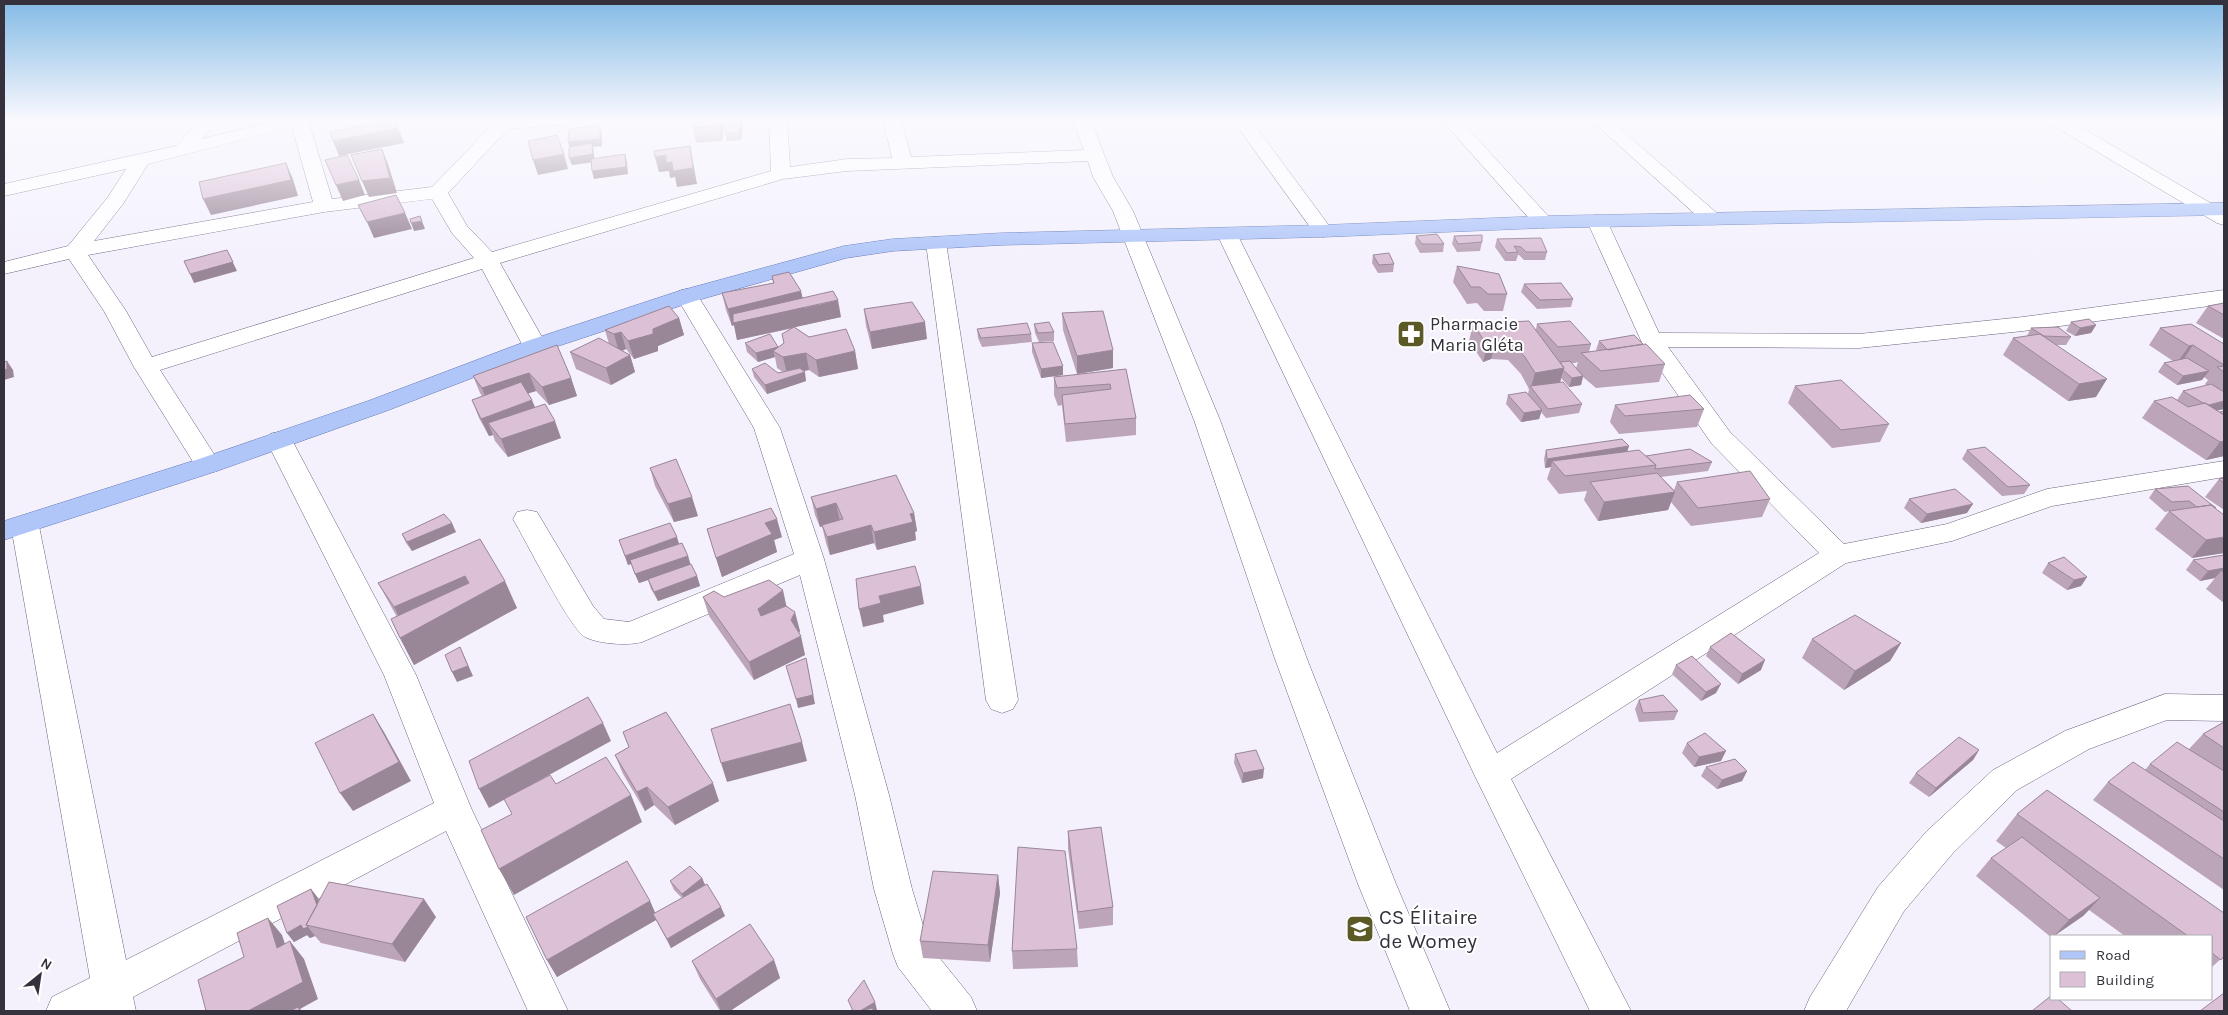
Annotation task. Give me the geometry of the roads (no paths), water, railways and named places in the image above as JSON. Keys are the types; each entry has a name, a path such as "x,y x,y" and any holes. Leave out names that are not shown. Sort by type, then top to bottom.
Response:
{"main road":[{"path":"14,528 208,465 377,406 534,346 687,296 844,252 893,245 1542,222 2219,213"}],"street":[{"path":"4,190 112,166"},
{"path":"75,251 116,200 137,166"},
{"path":"314,166 324,206"},
{"path":"4,268 75,251 324,206 438,192 463,166"},
{"path":"781,166 781,174"},
{"path":"146,367 488,260 781,174 836,166"},
{"path":"1100,166 1133,237 1207,420 1291,659 1377,884 1430,1011"},
{"path":"1276,166 1323,231"},
{"path":"1492,166 1542,222"},
{"path":"1653,166 1712,219"},
{"path":"2138,166 2219,213"},
{"path":"438,192 459,229 488,260 534,346"},
{"path":"1597,221 1651,340 1721,438 1838,555"},
{"path":"1227,234 1491,774 1611,1011"},
{"path":"936,243 1002,700"},
{"path":"75,251 115,311 146,367 208,465"},
{"path":"687,296 767,428 810,559 912,954 957,1011"},
{"path":"1651,340 1859,341 2024,324 2224,296"},
{"path":"279,440 400,675 454,810 548,1011"},
{"path":"1491,774 1838,555 1952,532 2047,498 2224,469"},
{"path":"527,519 582,614 594,629 631,634 810,559"},
{"path":"14,528 114,1000"},
{"path":"1824,1011 1892,899 1940,842 2004,780 2076,740 2164,706 2224,708"},
{"path":"66,1011 114,1000 454,810"}],"place":[{"name":"Pharmacie Maria Gléta","path":"1411,334"},
{"name":"CS Élitaire de Womey","path":"1360,929"}]}
